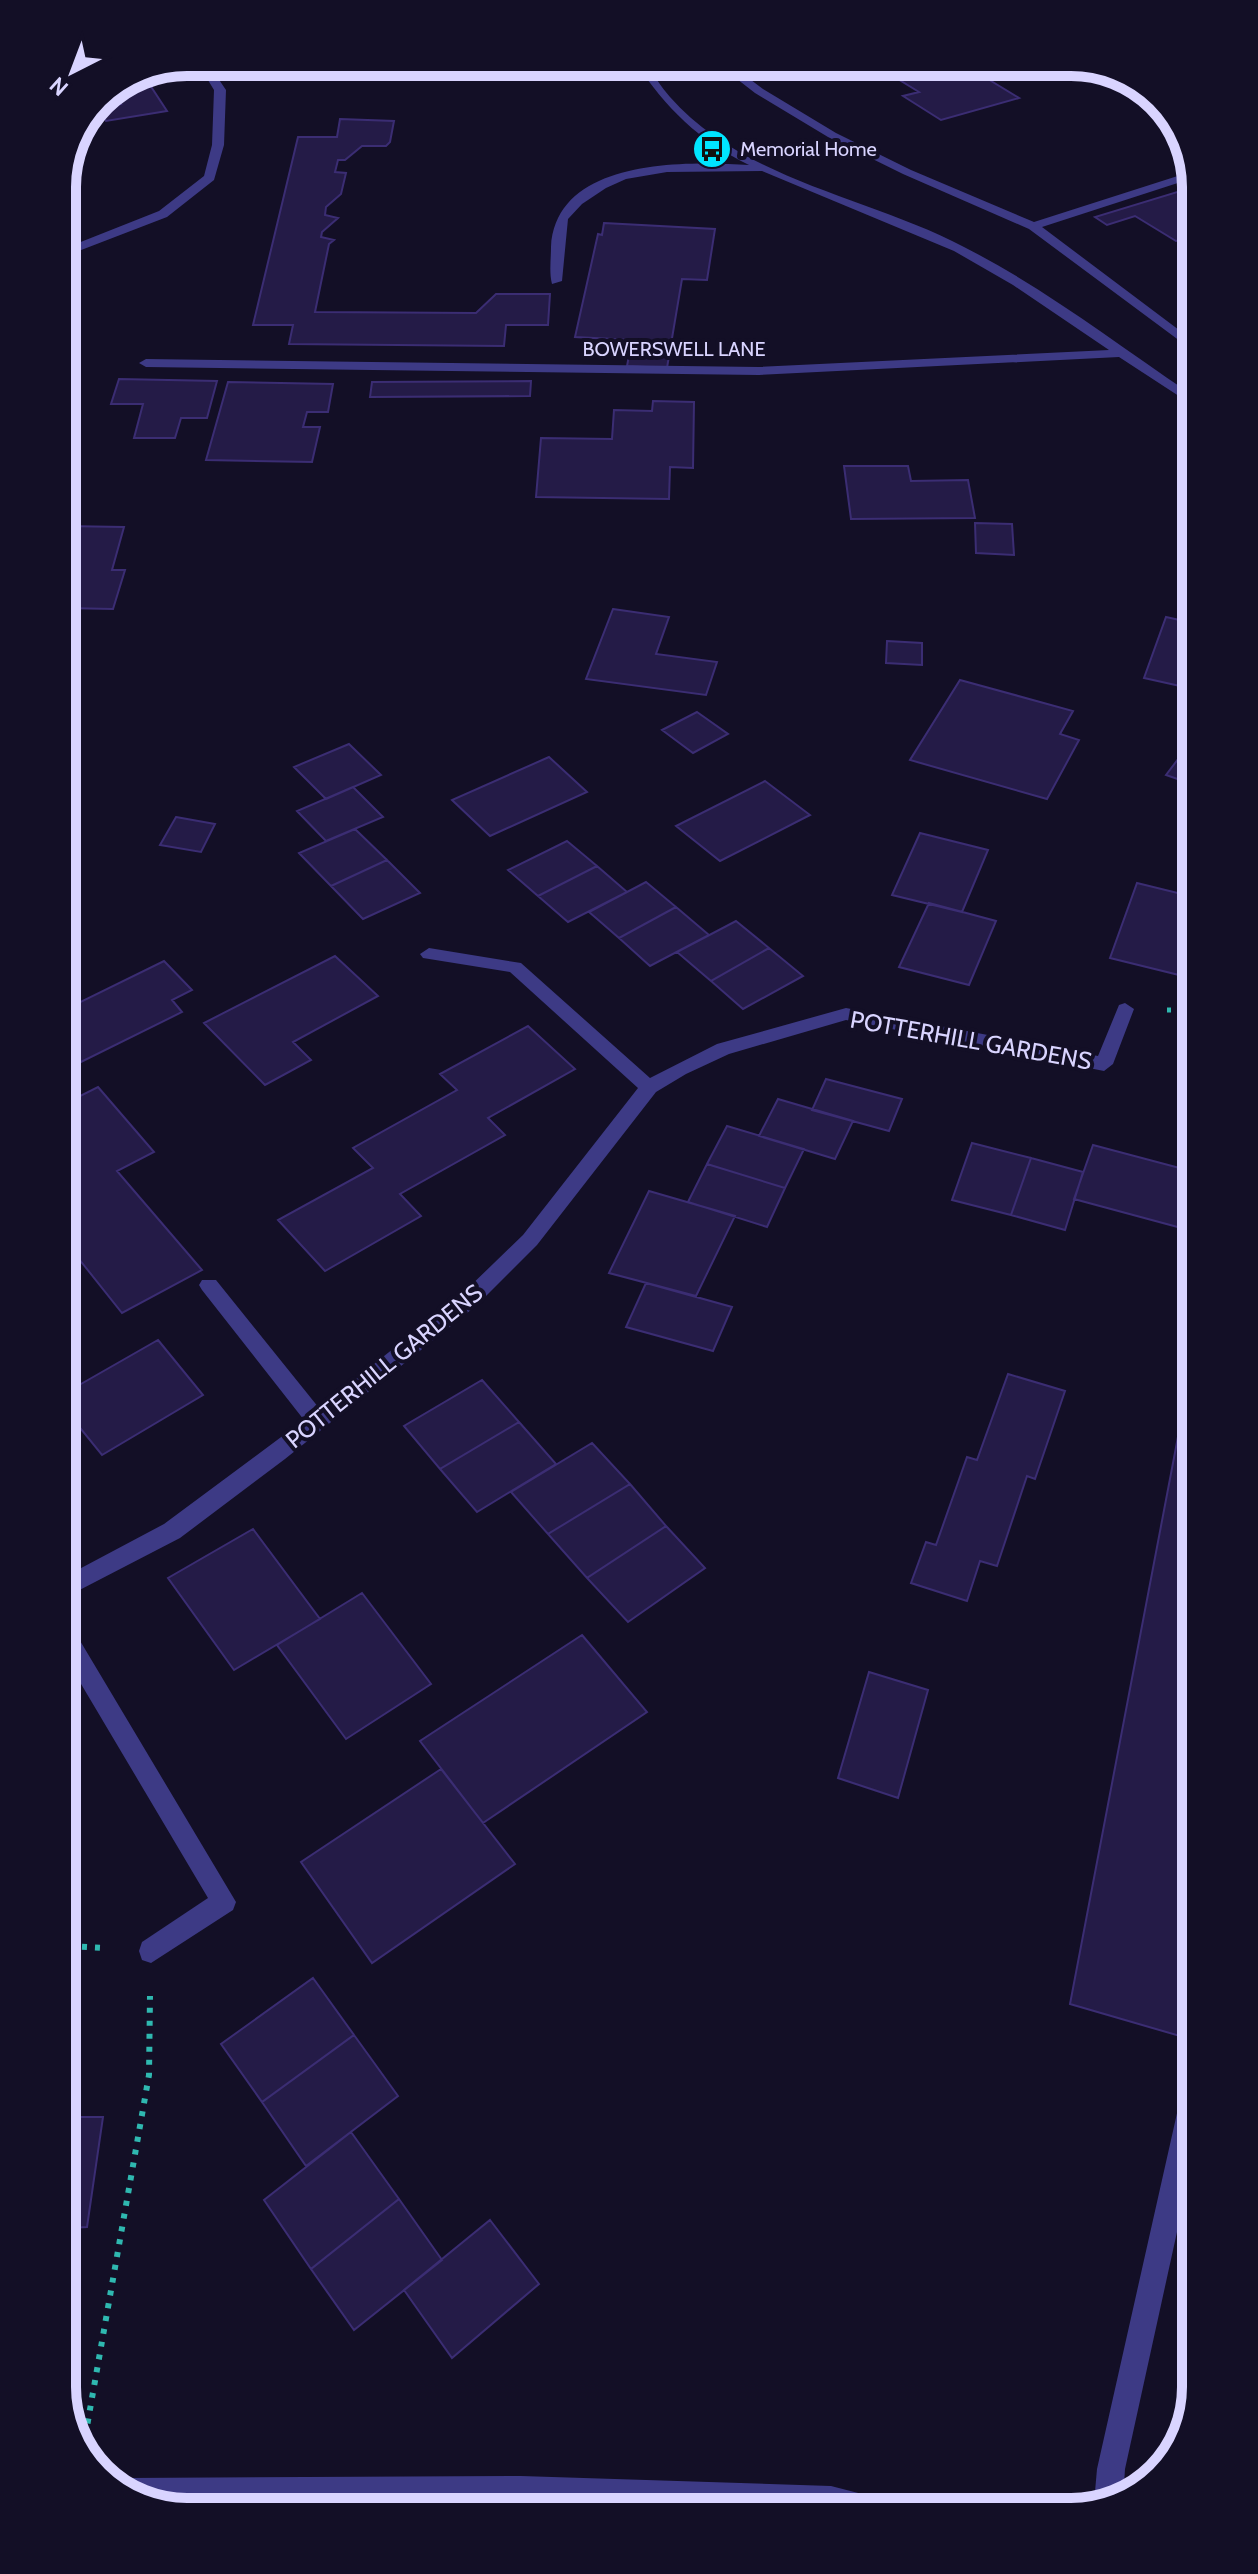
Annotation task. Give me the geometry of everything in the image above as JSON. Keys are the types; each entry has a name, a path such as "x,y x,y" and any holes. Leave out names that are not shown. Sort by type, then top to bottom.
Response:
{"street":[{"path":"76,248 163,214 210,177 218,145 220,90 211,76"},
{"path":"647,76 690,124 762,170 874,210 959,249 1036,295 1182,394"},
{"path":"739,76 832,135 907,172 1033,226 1182,338"},
{"path":"556,281 562,219 573,205 610,181 643,172 712,167 762,170"},
{"path":"1033,226 1181,178"},
{"name":"BOWERSWELL LANE","path":"146,363 759,371 1120,353"},
{"path":"429,954 515,967 649,1087"},
{"name":"POTTERHILL GARDENS","path":"76,1582 172,1531 470,1299 530,1240 649,1087 679,1069 723,1049 846,1014 1104,1064 1125,1009"},
{"path":"209,1285 317,1421"},
{"path":"76,1654 224,1902 151,1951"},
{"path":"1109,2491 1111,2469 1182,2150"},
{"path":"151,2492 521,2490 769,2498"}],"path":[{"path":"86,2433 149,2075 151,1951"}],"building":[{"path":"908,76 954,76 959,79 983,76 1019,98 941,120 903,96 919,92 898,79"},
{"path":"149,83 167,111 106,121 102,115 112,112 112,106 121,104 119,100"},
{"path":"340,119 394,121 390,142 386,146 362,146 345,160 338,160 335,172 346,173 341,194 326,207 325,215 338,218 322,232 321,237 334,240 329,244 315,312 476,313 496,294 550,294 548,325 506,325 504,346 289,344 293,325 253,325 298,137 337,137"},
{"path":"1182,191 1182,239 1176,241 1135,216 1107,225 1095,217"},
{"path":"604,223 715,229 707,280 682,279 667,368 627,366 632,340 575,337 598,234 602,235"},
{"path":"119,379 217,381 207,418 181,418 175,438 134,438 143,404 111,404"},
{"path":"531,381 530,396 370,397 372,382"},
{"path":"228,382 333,384 328,412 307,412 303,427 320,427 312,462 206,460"},
{"path":"653,401 694,402 693,468 670,467 669,499 536,497 541,438 612,439 614,410 652,411"},
{"path":"844,466 908,466 911,481 968,480 975,518 851,519"},
{"path":"975,523 1012,524 1014,555 976,553"},
{"path":"76,526 124,527 112,570 125,570 113,609 76,608"},
{"path":"613,609 669,617 656,654 717,662 706,695 586,679"},
{"path":"1166,617 1182,620 1182,686 1144,678"},
{"path":"887,641 922,643 922,665 886,663"},
{"path":"960,680 1073,711 1060,734 1079,740 1047,799 910,760"},
{"path":"697,712 728,734 693,753 662,730"},
{"path":"349,744 381,775 326,799 294,767"},
{"path":"1182,754 1182,781 1166,775"},
{"path":"549,757 587,792 490,836 452,800"},
{"path":"765,781 810,815 720,861 676,826"},
{"path":"353,787 383,817 326,841 297,811"},
{"path":"176,817 215,824 201,852 160,845"},
{"path":"355,829 387,860 331,886 299,853"},
{"path":"920,833 988,850 962,912 892,895"},
{"path":"567,841 597,866 538,896 508,870"},
{"path":"387,860 420,893 363,919 331,886"},
{"path":"597,866 627,892 568,922 538,896"},
{"path":"646,882 676,907 619,938 589,912"},
{"path":"1137,883 1182,894 1182,966 1179,975 1110,958"},
{"path":"929,903 996,921 969,985 899,967"},
{"path":"676,907 709,935 650,966 619,938"},
{"path":"736,921 769,948 711,981 677,952"},
{"path":"769,948 803,976 743,1009 711,981"},
{"path":"335,956 378,996 293,1042 311,1060 265,1085 204,1023"},
{"path":"164,961 192,990 172,1000 182,1012 81,1062 76,1056 76,1004"},
{"path":"528,1026 575,1069 488,1118 505,1135 400,1194 421,1216 325,1271 278,1220 373,1168 353,1148 457,1090 440,1074"},
{"path":"826,1079 902,1099 889,1131 812,1110"},
{"path":"98,1087 154,1152 117,1171 202,1270 122,1313 76,1255 76,1098"},
{"path":"778,1099 853,1121 835,1159 759,1136"},
{"path":"727,1126 804,1149 785,1188 707,1164"},
{"path":"972,1143 1031,1158 1011,1215 952,1200"},
{"path":"1093,1145 1182,1169 1182,1228 1074,1199"},
{"path":"1031,1158 1083,1172 1065,1230 1011,1215"},
{"path":"707,1164 785,1188 767,1227 688,1202"},
{"path":"649,1191 735,1216 696,1296 609,1273"},
{"path":"646,1283 732,1307 713,1351 626,1327"},
{"path":"158,1340 203,1395 102,1455 76,1425 76,1387"},
{"path":"1008,1374 1065,1391 1035,1479 1027,1476 997,1566 980,1561 967,1601 911,1583 926,1542 936,1545 967,1457 977,1460"},
{"path":"482,1380 519,1422 440,1469 404,1426"},
{"path":"1181,1421 1182,1421 1180,2036 1070,2004"},
{"path":"519,1422 556,1464 477,1512 440,1469"},
{"path":"592,1443 630,1484 548,1534 511,1492"},
{"path":"630,1484 666,1526 587,1578 548,1534"},
{"path":"666,1526 705,1568 628,1622 587,1578"},
{"path":"253,1529 320,1619 234,1670 168,1578"},
{"path":"362,1593 431,1684 346,1739 277,1645"},
{"path":"582,1635 647,1712 483,1823 420,1741"},
{"path":"869,1672 928,1690 898,1798 838,1778"},
{"path":"441,1769 515,1864 372,1963 301,1862"},
{"path":"313,1978 354,2035 262,2102 221,2044"},
{"path":"354,2035 398,2096 306,2166 262,2102"},
{"path":"76,2117 103,2117 87,2227 76,2228"},
{"path":"351,2132 399,2199 311,2269 264,2200"},
{"path":"399,2199 442,2260 354,2330 311,2269"},
{"path":"490,2220 539,2284 452,2358 404,2290"}],"place":[{"name":"Memorial Home","path":"712,149"}]}
